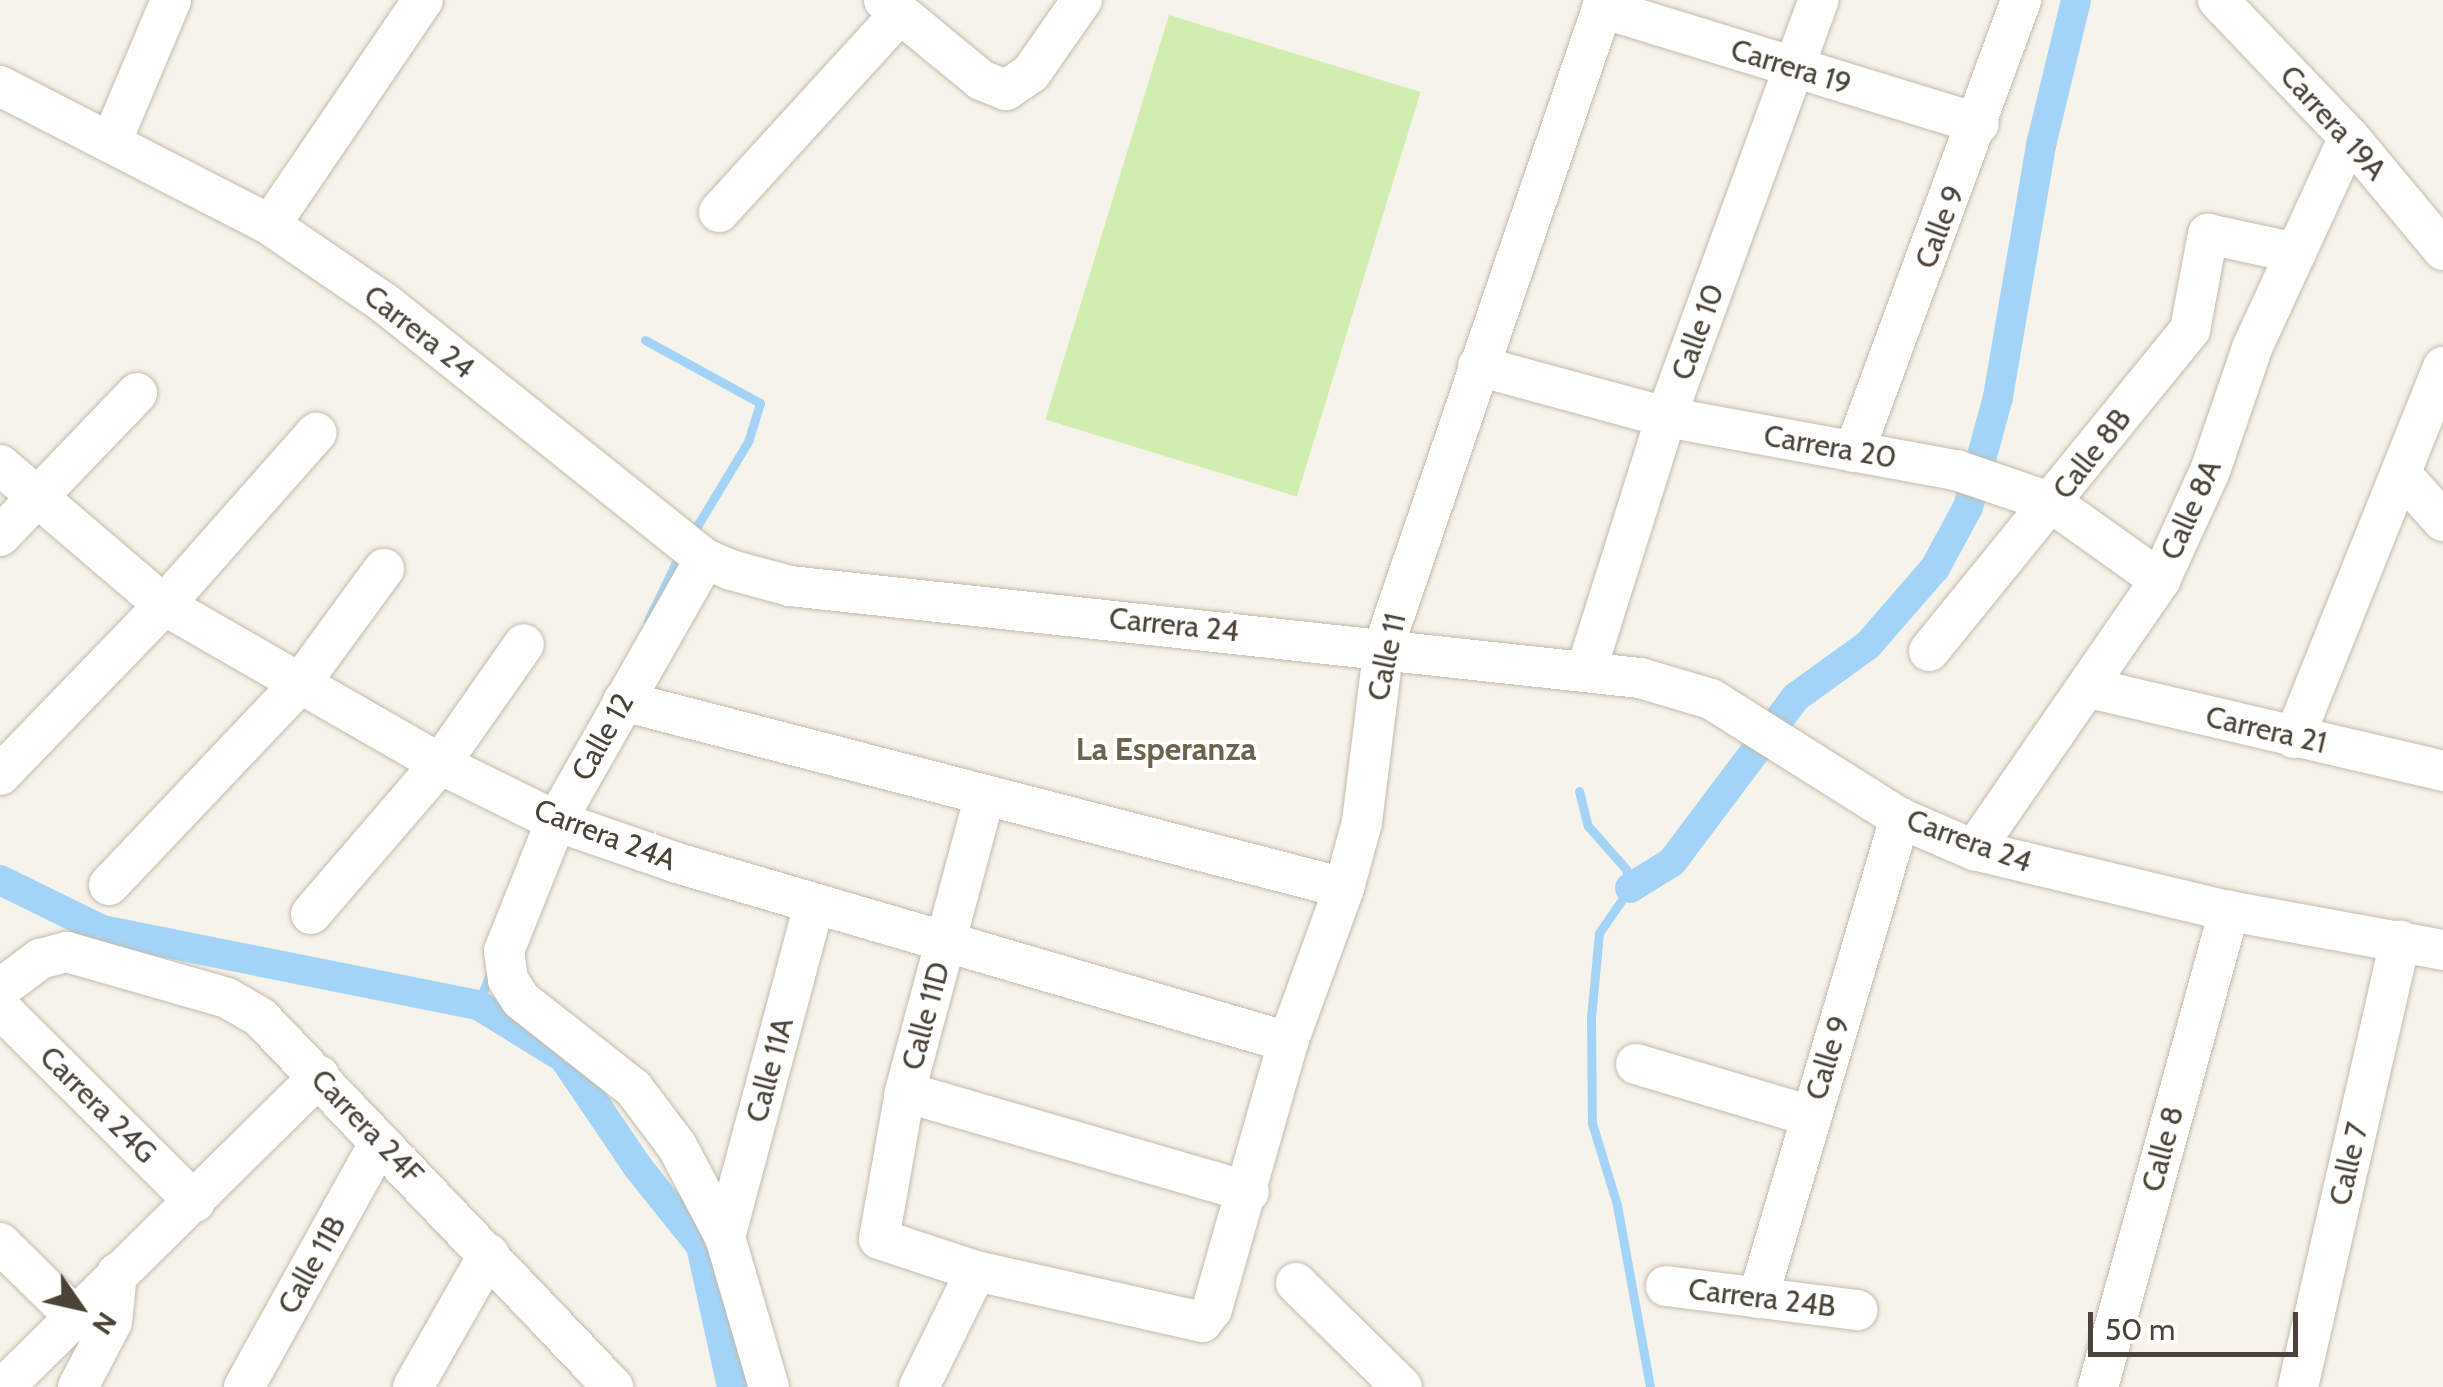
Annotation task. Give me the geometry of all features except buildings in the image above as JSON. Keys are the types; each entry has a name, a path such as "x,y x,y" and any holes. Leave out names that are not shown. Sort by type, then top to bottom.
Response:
{"street":[{"path":"112,140 170,0"},
{"path":"270,224 423,0"},
{"path":"719,212 892,7 981,80 1006,90 1032,72 1082,0"},
{"name":"Calle 10","path":"1587,668 1666,417 1819,0"},
{"name":"Calle 9","path":"1854,452 1980,124 2021,0"},
{"name":"Carrera 19A","path":"2218,0 2349,138 2443,250"},
{"name":"Carrera 19","path":"1604,4 1795,69 1980,124"},
{"name":"Calle 11","path":"976,1272 1202,1322 1212,1310 1249,1192 1288,1042 1344,888 1362,822 1384,646 1604,4"},
{"name":"Carrera 24","path":"0,86 270,224 383,302 688,546 790,586 1587,668 1682,687 1736,712 1900,818 1974,850 2228,910 2443,950"},
{"name":"Calle 8A","path":"1974,850 2090,688 2160,580 2210,471 2252,348 2349,138"},
{"name":"Calle 8B","path":"1929,651 2190,330 2208,234 2296,253"},
{"path":"2190,330 2252,348"},
{"name":"Carrera 20","path":"1478,366 1666,417 1970,475 2052,503 2160,580"},
{"path":"2294,738 2440,381"},
{"path":"0,536 137,393"},
{"path":"0,775 164,605 316,433"},
{"name":"Carrera 24A","path":"0,465 164,605 440,764 556,821 814,904 1288,1042"},
{"path":"2400,474 2443,521"},
{"name":"Calle 12","path":"688,546 623,701 556,821 504,951 508,980 522,1000 634,1089 677,1146 725,1237"},
{"path":"109,885 299,686 384,569"},
{"path":"311,914 440,764 524,644"},
{"name":"Carrera 21","path":"2090,688 2443,770"},
{"path":"623,701 1344,888"},
{"name":"Calle 11D","path":"976,1272 879,1239 905,1092 985,795"},
{"name":"Calle 9","path":"1758,1298 1900,818"},
{"name":"Calle 11A","path":"725,1237 814,904"},
{"name":"Calle 8","path":"2098,1387 2228,910"},
{"name":"Calle 7","path":"2298,1387 2400,941"},
{"name":"Carrera 24F","path":"0,989 40,959 67,952 227,998 260,1018 489,1254 590,1378"},
{"name":"Carrera 24G","path":"0,1008 195,1202"},
{"path":"1636,1064 1810,1116"},
{"path":"4,1387 319,1076"},
{"path":"905,1092 1249,1192"},
{"name":"Calle 11B","path":"244,1387 380,1143"},
{"path":"725,1237 769,1387"},
{"path":"0,1243 75,1317"},
{"path":"413,1387 489,1254"},
{"path":"919,1387 976,1272"},
{"path":"78,1387 112,1322 117,1274"},
{"path":"1296,1283 1402,1387"},
{"name":"Carrera 24B","path":"1666,1286 1857,1310"}],"green space":[{"path":"1169,15 1421,92 1297,496 1045,420"}],"waterway":[{"path":"1630,888 1672,862 1796,697 1868,645 1935,568 1968,507 1998,397 2041,145 2076,0"},
{"path":"645,340 760,403 749,440 691,536"},
{"path":"648,621 680,554"},
{"path":"1579,791 1588,826 1626,869 1630,888 1599,933 1591,1017 1592,1123 1617,1205 1650,1387"},
{"path":"0,880 102,930 478,1005 564,1058 637,1166 701,1246 732,1387"},
{"path":"478,1005 491,971"}],"district":[{"name":"La Esperanza","path":"1166,749"}]}
